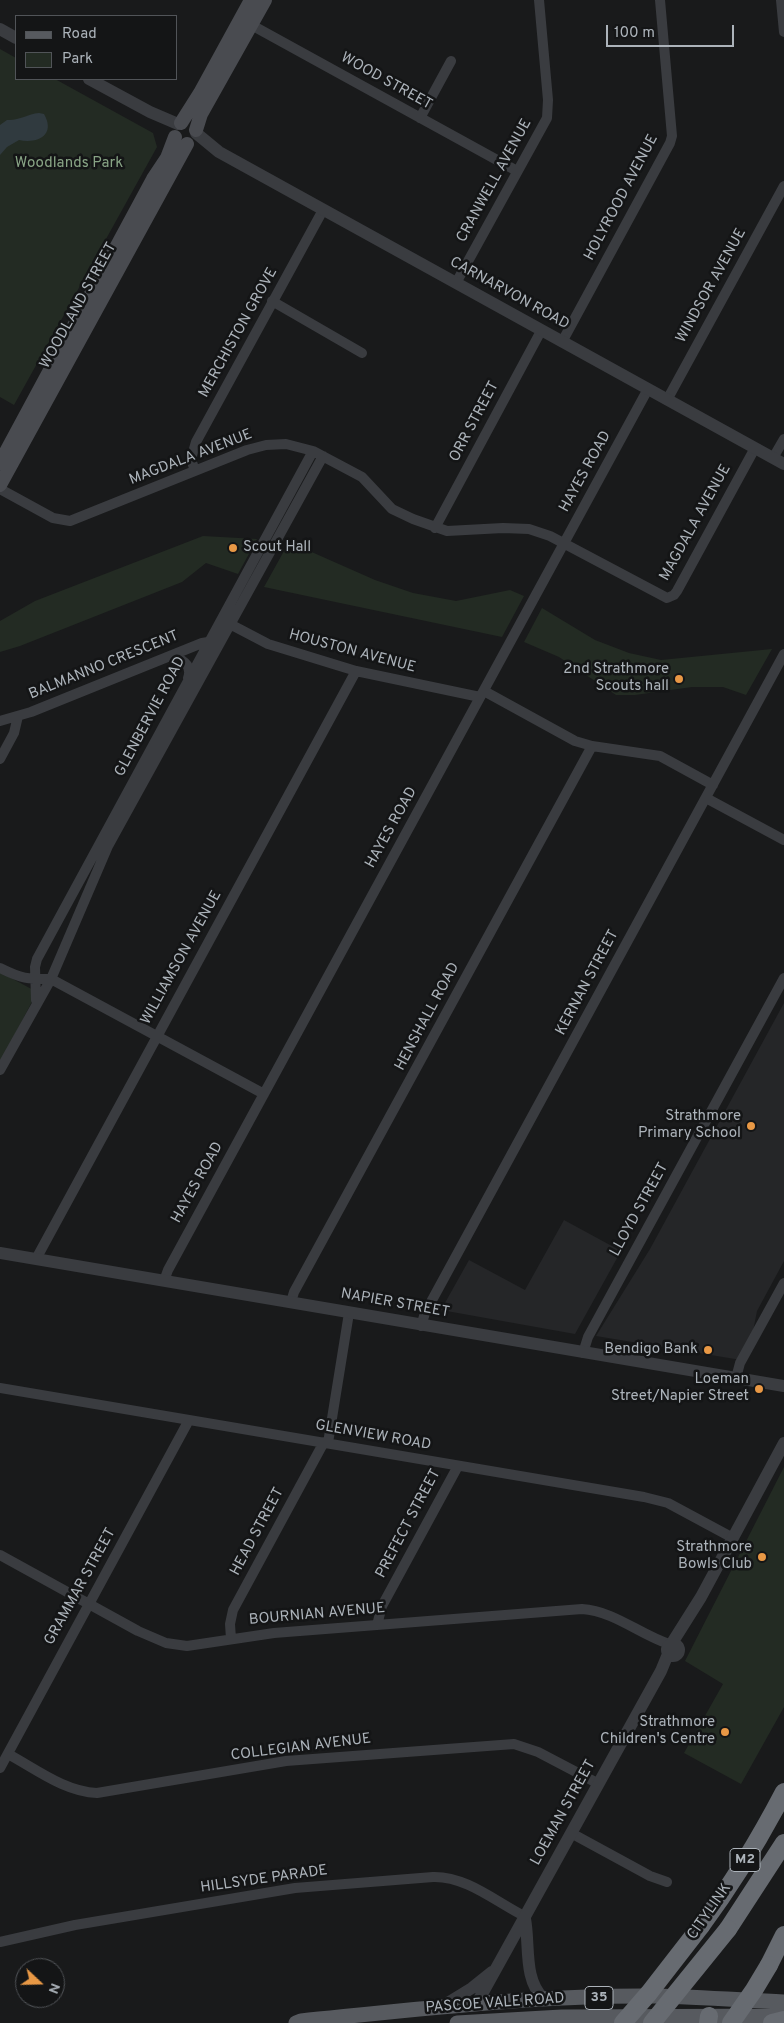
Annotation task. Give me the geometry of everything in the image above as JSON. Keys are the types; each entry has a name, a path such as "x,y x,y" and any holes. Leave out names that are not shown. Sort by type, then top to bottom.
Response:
{"highway":[{"name":"CITYLINK","path":"623,2023 650,1993 715,1907 753,1847 784,1792"},
{"name":"CITYLINK","path":"652,2023 728,1929 784,1843"},
{"path":"731,2023 754,1990 784,1935"},
{"path":"772,2023 784,2020"}],"main road":[{"name":"WOODLAND STREET","path":"0,462 124,245 193,138 201,114 246,22 251,0"},
{"name":"WOODLAND STREET","path":"0,485 124,245 153,179 166,158 177,129 246,22 265,0"},
{"path":"192,124 193,138 180,143 177,129 192,124"},
{"name":"PASCOE VALE ROAD","path":"296,2023 440,2007 544,1999 654,1996 784,2002"},
{"path":"700,1998 709,2020"},
{"path":"461,2023 477,2004"},
{"name":"PASCOE VALE ROAD","path":"457,2023 562,2017 709,2020 784,2016"}],"street":[{"name":"CRANWELL AVENUE","path":"456,283 547,118 548,110 539,0"},
{"name":"HOLYROOD AVENUE","path":"562,342 670,144 672,136 660,0"},
{"path":"781,0 784,32"},
{"name":"WOOD STREET","path":"246,22 517,171"},
{"path":"0,29 15,37"},
{"path":"420,118 451,61"},
{"path":"92,80 177,129"},
{"name":"CARNARVON ROAD","path":"193,138 778,461"},
{"name":"WINDSOR AVENUE","path":"667,400 784,186"},
{"name":"MERCHISTON GROVE","path":"195,471 191,464 192,451 323,210"},
{"path":"272,301 362,353"},
{"name":"ORR STREET","path":"435,528 542,330"},
{"name":"HAYES ROAD","path":"164,1281 168,1270 648,390"},
{"path":"778,461 784,439"},
{"name":"MAGDALA AVENUE","path":"0,489 53,518 70,521 247,450 266,445 286,444 313,451 362,477 392,509 435,528 447,531 503,528 529,529 550,536 662,597 670,598 677,590 755,448"},
{"name":"GLENBERVIE ROAD","path":"36,1004 35,967 37,959 187,682 230,624 313,451"},
{"name":"GLENBERVIE ROAD","path":"0,1070 51,979 108,846 213,645 221,619 323,456"},
{"name":"HOUSTON AVENUE","path":"221,619 268,644 356,672 482,694 575,741 592,746 660,756 713,785"},
{"name":"BALMANNO CRESCENT","path":"3,720 18,716 169,657 213,645"},
{"name":"KERNAN STREET","path":"421,1326 425,1313 784,654"},
{"path":"169,657 179,658 188,665 190,674 187,682"},
{"name":"WILLIAMSON AVENUE","path":"36,1259 356,672"},
{"path":"0,759 14,733 18,716"},
{"path":"3,720 9,743"},
{"name":"HENSHALL ROAD","path":"291,1302 294,1292 592,746"},
{"path":"706,798 784,840"},
{"path":"0,968 20,978 51,979 264,1094"},
{"name":"LLOYD STREET","path":"583,1353 592,1329 784,978"},
{"name":"NAPIER STREET","path":"0,1253 421,1326 784,1386"},
{"path":"736,1378 740,1363 784,1283"},
{"name":"HEAD STREET","path":"231,1639 230,1624 233,1610 326,1443 349,1313"},
{"name":"GLENVIEW ROAD","path":"0,1388 659,1500 676,1506 733,1538"},
{"name":"GRAMMAR STREET","path":"0,1768 189,1420"},
{"name":"LOEMAN STREET","path":"477,2004 526,1918 784,1443"},
{"name":"PREFECT STREET","path":"377,1625 382,1606 458,1466"},
{"name":"BOURNIAN AVENUE","path":"0,1555 138,1631 166,1643 187,1646 274,1633 582,1609 607,1614 671,1649"},
{"name":"COLLEGIAN AVENUE","path":"8,1754 66,1786 87,1793 97,1793 286,1761 514,1744 538,1752 599,1784"},
{"path":"571,1833 650,1876 667,1882"},
{"name":"HILLSYDE PARADE","path":"0,1942 75,1925 295,1888 433,1877 447,1878 465,1883 526,1918"},
{"path":"526,1918 528,1949 534,1985 537,1992 544,1999"},
{"path":"440,2007 472,1988 496,1969"}],"shaded area":[{"path":"39,113 44,114 47,121 46,133 33,141 19,140 7,147 0,155 0,125 7,120"},
{"name":"Strathmore Primary School","path":"784,1003 784,1261 757,1311 747,1361 596,1336 650,1249"},
{"path":"564,1220 621,1251 575,1334 441,1310 469,1260 525,1290"}],"green space":[{"name":"Woodlands Park","path":"0,49 15,57 15,80 57,80 153,133 157,147 14,405 0,397"},
{"path":"203,536 257,539 238,574 206,563 182,582 20,646 0,652 0,621 35,601"},
{"path":"289,542 375,580 413,593 456,601 510,590 524,596 502,637 264,587"},
{"path":"542,608 595,640 629,653 661,660 772,649 746,695 723,687 692,687 635,695 616,695 559,657 524,642"},
{"path":"0,972 37,992 0,1063"},
{"path":"784,1467 784,1707 741,1784 684,1753 723,1684 685,1661"}],"place":[{"name":"Scout Hall","path":"233,548"},
{"name":"2nd Strathmore Scouts hall","path":"679,679"},
{"name":"Strathmore Primary School","path":"751,1126"},
{"name":"Bendigo Bank","path":"708,1350"},
{"name":"Loeman Street/Napier Street","path":"759,1389"},
{"name":"Strathmore Bowls Club","path":"762,1557"},
{"name":"Strathmore Children's Centre","path":"725,1732"}]}
